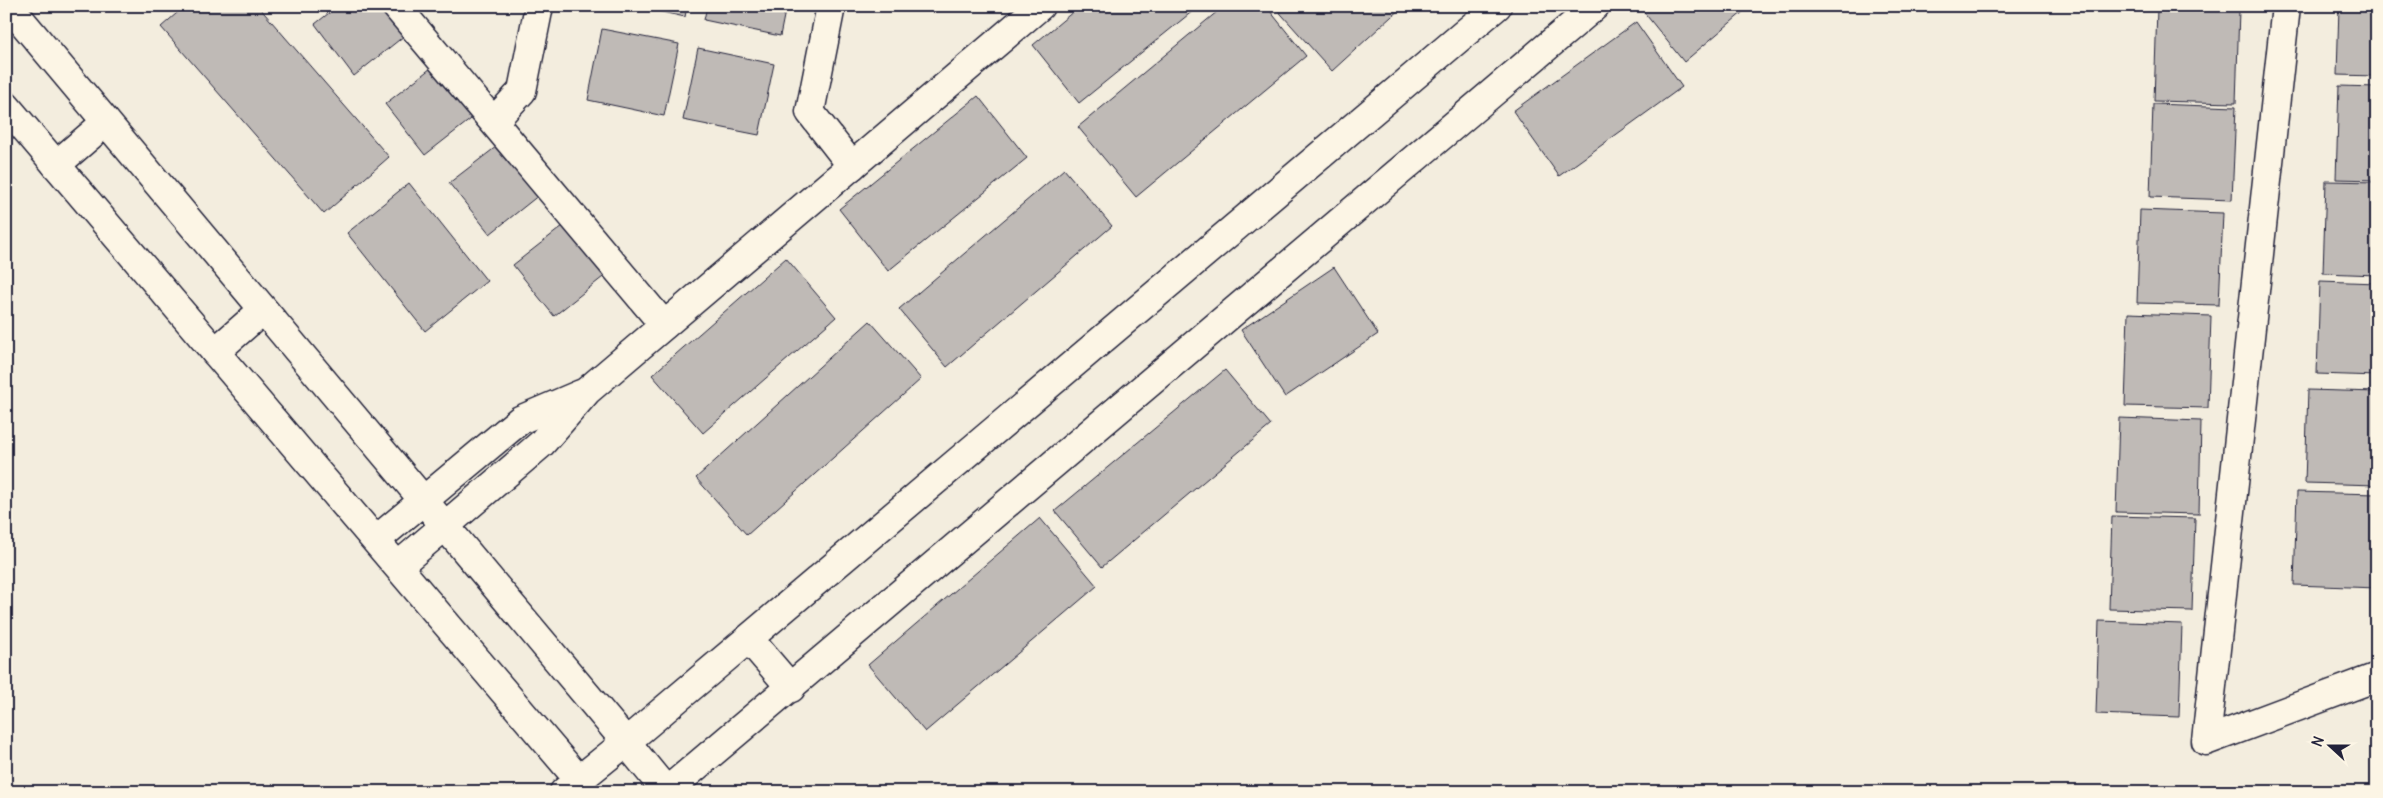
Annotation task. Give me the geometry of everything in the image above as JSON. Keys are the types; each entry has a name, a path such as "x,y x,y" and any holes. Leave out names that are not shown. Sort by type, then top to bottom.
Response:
{"street":[{"path":"9,6 667,792 1595,6"},
{"path":"396,6 664,325"},
{"path":"494,121 522,91 539,6"},
{"path":"831,6 810,112 852,166"},
{"path":"398,566 541,444 587,391 1040,6"},
{"path":"6,106 398,566 578,788 626,742 1497,6"},
{"path":"2286,6 2206,741 2377,677"},
{"path":"56,165 106,122"},
{"path":"215,352 263,310"},
{"path":"376,540 520,420 587,391"},
{"path":"749,639 791,688"}],"building":[{"path":"185,6 258,6 389,157 324,214 161,27"},
{"path":"338,6 389,6 409,32 354,76 315,24"},
{"path":"634,6 687,6 685,17"},
{"path":"707,6 786,6 780,36 704,20"},
{"path":"1080,6 1199,6 1079,103 1033,45"},
{"path":"1224,6 1266,6 1306,56 1136,197 1078,127"},
{"path":"1274,6 1403,6 1332,71"},
{"path":"1639,6 1750,6 1684,62"},
{"path":"2339,6 2377,6 2377,76 2337,75"},
{"path":"2157,8 2239,10 2236,103 2154,101"},
{"path":"1636,22 1682,87 1559,176 1513,111"},
{"path":"602,29 679,44 664,116 588,100"},
{"path":"698,48 774,64 759,135 683,120"},
{"path":"440,61 480,112 425,155 385,104"},
{"path":"2339,86 2377,87 2377,180 2336,179"},
{"path":"978,96 1027,158 888,271 839,209"},
{"path":"2153,104 2236,107 2232,200 2150,197"},
{"path":"505,140 544,191 490,234 449,183"},
{"path":"1064,169 1112,226 947,367 899,309"},
{"path":"2326,181 2377,182 2377,275 2323,273"},
{"path":"409,183 487,281 425,331 347,233"},
{"path":"2140,210 2223,213 2219,305 2137,303"},
{"path":"568,222 608,273 554,316 513,265"},
{"path":"786,258 836,317 703,433 652,375"},
{"path":"1334,267 1378,334 1285,397 1241,330"},
{"path":"2320,281 2377,283 2377,376 2317,374"},
{"path":"2128,313 2211,316 2208,408 2125,406"},
{"path":"870,321 921,379 747,535 696,478"},
{"path":"1225,370 1271,425 1102,567 1055,511"},
{"path":"2308,390 2377,392 2377,485 2305,483"},
{"path":"2119,418 2201,421 2199,514 2116,512"},
{"path":"2297,492 2377,494 2377,588 2294,585"},
{"path":"2112,516 2195,518 2192,611 2109,609"},
{"path":"1040,518 1097,586 925,732 868,665"},
{"path":"2099,621 2182,624 2179,717 2096,714"}]}
